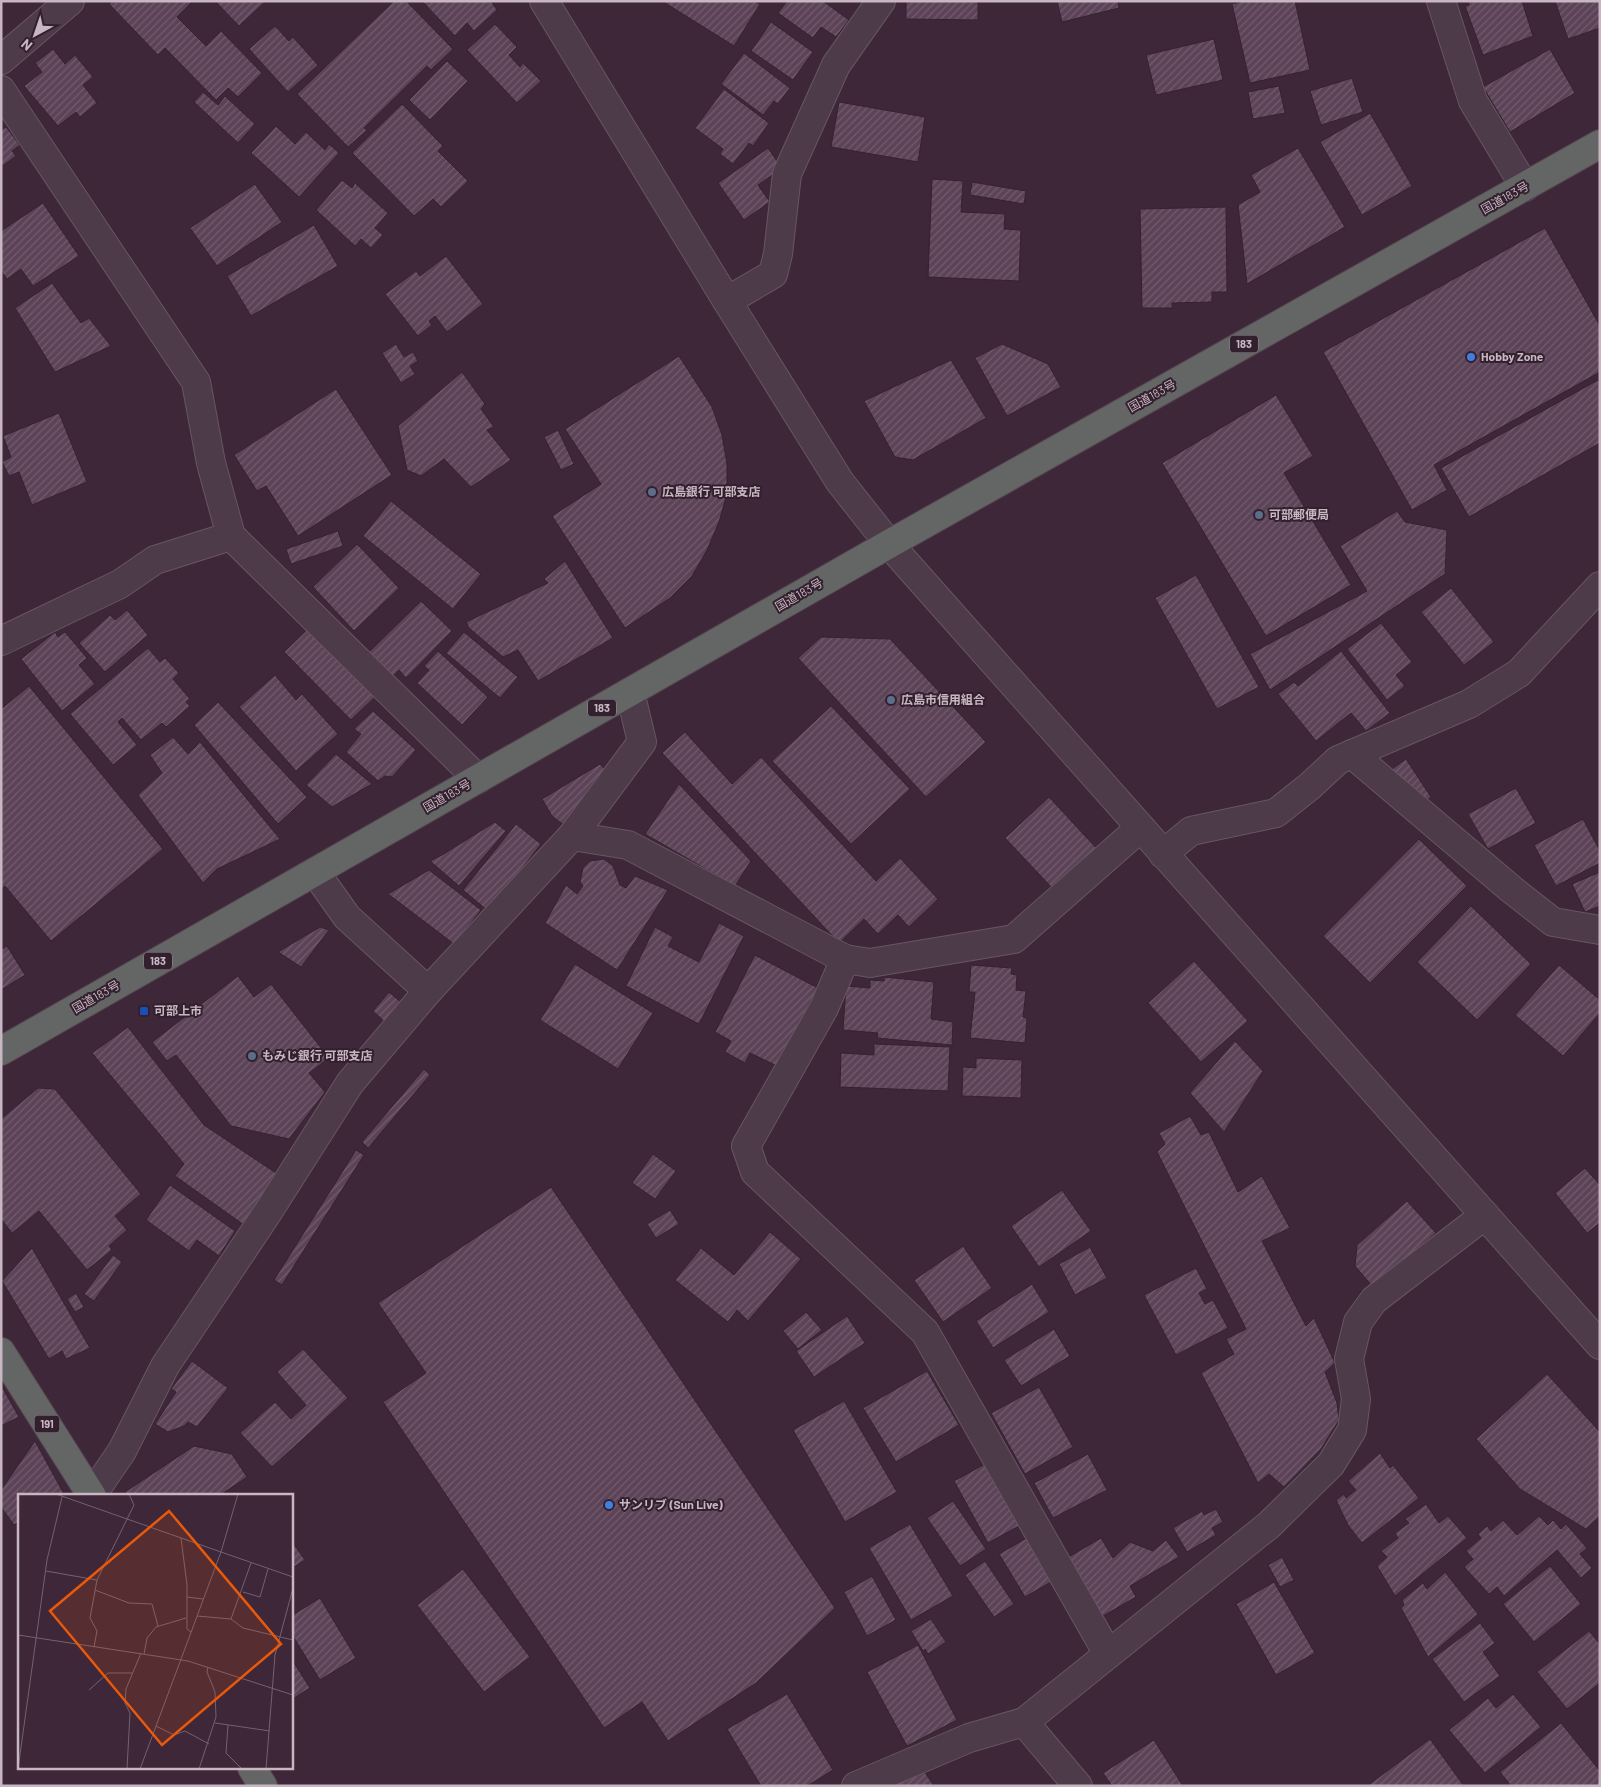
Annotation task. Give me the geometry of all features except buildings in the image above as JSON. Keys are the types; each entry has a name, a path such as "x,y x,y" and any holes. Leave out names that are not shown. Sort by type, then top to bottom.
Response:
{"highway":[{"name":"国道183号","path":"1,1051 889,544 1600,144"},
{"name":"191","path":"1,1352 91,1494"},
{"path":"253,1770 263,1786"}],"street":[{"path":"1,60 70,1"},
{"path":"544,1 726,301 840,482 889,544 1600,1344"},
{"path":"726,301 773,274 778,254 787,174 836,65 881,1"},
{"path":"1440,1 1473,101 1525,187"},
{"path":"1,90 196,382 211,463 231,536 478,779"},
{"path":"1,641 120,584 155,560 231,536"},
{"path":"1163,854 1191,830 1276,813 1310,786 1338,760 1469,704 1519,674 1600,586"},
{"path":"93,1494 122,1451 165,1366 268,1212 350,1084 428,990 572,836 642,742 630,692"},
{"path":"1352,754 1511,889 1553,922 1600,930"},
{"path":"572,836 628,845 845,960 870,963 1014,940 1140,828"},
{"path":"315,872 347,917 428,990"},
{"path":"845,960 824,1008 746,1146 755,1172 925,1332 1108,1654"},
{"path":"856,1786 969,1738 1024,1722 1268,1525 1331,1464 1352,1430 1356,1399 1349,1359 1358,1322 1374,1300 1485,1215"},
{"path":"1024,1722 1078,1786"}],"place":[{"name":"Hobby Zone","path":"1471,357"},
{"name":"広島銀行 可部支店","path":"652,492"},
{"name":"可部郵便局","path":"1259,515"},
{"name":"広島市信用組合","path":"891,700"},
{"name":"可部上市","path":"144,1011"},
{"name":"もみじ銀行 可部支店","path":"252,1056"},
{"name":"サンリブ (Sun Live)","path":"609,1505"}]}
